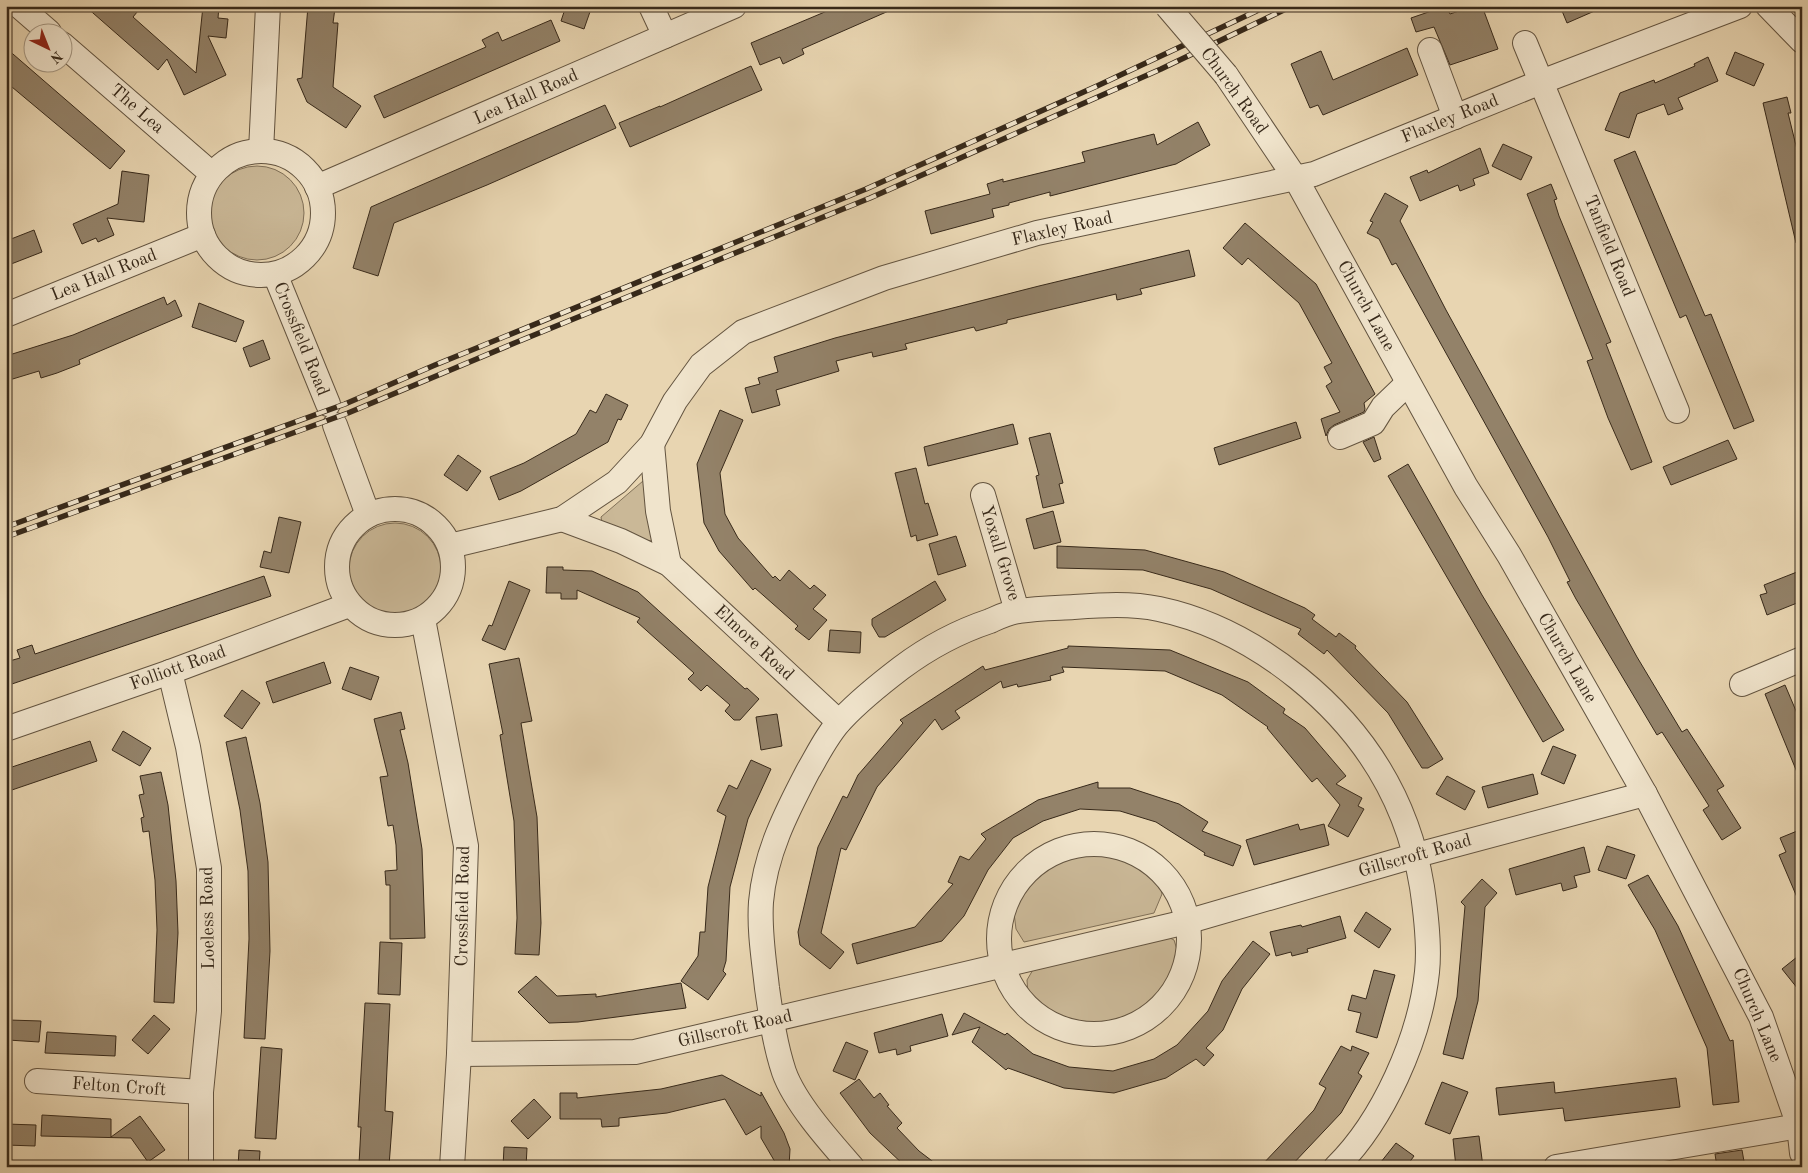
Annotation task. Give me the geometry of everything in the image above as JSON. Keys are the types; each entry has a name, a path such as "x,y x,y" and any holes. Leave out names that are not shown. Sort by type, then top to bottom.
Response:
{"street":[{"path":"19,6 37,22"},
{"path":"261,150 268,6"},
{"path":"651,6 665,36"},
{"name":"Lea Hall Road","path":"318,187 734,6"},
{"name":"Church Road","path":"1168,6 1226,75 1296,179"},
{"name":"Flaxley Road","path":"450,546 562,519 617,482 652,444 675,401 701,365 743,332 884,278 1037,232 1314,174 1541,82 1740,6"},
{"path":"1768,6 1802,41"},
{"name":"Tanfield Road","path":"1525,43 1677,411"},
{"path":"1430,50 1455,117"},
{"name":"The Lea","path":"72,53 212,174"},
{"path":"261,150 284,155 304,168 318,187 323,208 320,230 311,250 295,265 275,274 253,275 231,268 214,254 203,235 198,214 202,193 212,174 242,153 261,150"},
{"name":"Church Lane","path":"1296,179 1466,487 1509,555 1645,794 1761,1017 1801,1142"},
{"name":"Lea Hall Road","path":"6,315 203,235"},
{"name":"Crossfield Road","path":"275,274 368,515"},
{"path":"1340,437 1373,423 1383,406 1408,383"},
{"path":"652,444 658,510 669,564"},
{"name":"Yoxall Grove","path":"983,495 1017,611"},
{"path":"392,508 416,512 437,526 450,546 454,567 450,588 439,606 423,619 403,626 382,624 362,616 349,605 338,583 336,563 341,544 352,527 368,515 392,508"},
{"name":"Elmore Road","path":"562,519 621,541 669,564 839,722"},
{"name":"Folliott Road","path":"6,729 170,672 349,605"},
{"path":"852,1167 818,1127 785,1075 772,1020 762,936 761,903 768,860 781,824 817,755 839,722 878,685 951,635 1017,611 1115,605 1158,609 1197,620 1238,637 1274,658 1314,691 1342,719 1370,754 1394,792 1417,855 1425,907 1428,971 1415,1026 1396,1080 1371,1123 1346,1157 1336,1167"},
{"name":"Crossfield Road","path":"423,619 466,846 459,1054 452,1167"},
{"path":"1742,684 1802,659"},
{"name":"Loeless Road","path":"170,672 188,747 209,868 210,1011 201,1092 201,1167"},
{"name":"Gillscroft Road","path":"459,1054 635,1052 1005,963 1186,922 1417,855 1645,794"},
{"path":"1082,841 1118,845 1150,863 1166,878 1176,894 1186,922 1188,952 1180,979 1165,1004 1143,1020 1111,1033 1086,1035 1059,1030 1039,1019 1019,996 1005,963 1000,926 1004,898 1038,860 1066,845 1082,841"},
{"name":"Felton Croft","path":"36,1081 201,1092"},
{"path":"1556,1167 1801,1142"}],"shaded area":[{"path":"257,166 275,169 290,180 301,195 304,213 301,231 290,246 275,257 257,260 239,257 224,246 213,231 210,213 213,195 224,180 239,169"},
{"path":"643,481 654,528 652,541 632,538 602,523 601,517"},
{"path":"395,523 413,527 427,537 437,551 441,569 437,587 427,601 413,611 395,615 377,611 363,601 353,587 349,569 353,551 363,537 377,527"},
{"path":"1084,852 1131,862 1159,881 1162,894 1154,913 1024,942 1016,929 1014,913 1027,884 1053,863"},
{"path":"1162,934 1174,940 1178,953 1174,978 1141,1012 1112,1028 1081,1029 1050,1020 1028,995 1027,980 1034,968"}],"building":[{"path":"85,6 142,6 133,17 196,73 203,6 219,6 218,18 228,19 226,38 208,36 226,75 184,95 167,59 158,70"},
{"path":"308,6 335,8 333,23 338,23 333,87 361,106 346,128 307,102 297,79 302,78"},
{"path":"566,6 592,6 584,29 561,21"},
{"path":"839,6 900,6 802,49 804,54 783,64 780,57 760,65 751,43"},
{"path":"1446,6 1450,14 1474,6 1482,6 1498,49 1450,65 1434,27 1416,32 1411,18"},
{"path":"1560,6 1606,6 1567,23"},
{"path":"551,20 560,41 384,118 374,96 486,47 482,40 498,32 502,41"},
{"path":"6,48 22,62 22,72 34,72 125,151 110,169 6,82"},
{"path":"1407,48 1418,75 1323,115 1318,105 1310,108 1291,64 1321,51 1333,80"},
{"path":"1735,52 1764,64 1754,86 1726,74"},
{"path":"1708,57 1718,81 1678,98 1683,109 1668,115 1664,104 1637,114 1629,138 1605,130 1620,93 1654,80 1655,83 1695,66 1694,64"},
{"path":"751,66 762,90 630,147 619,123 660,107"},
{"path":"1787,97 1791,113 1788,113 1802,170 1802,242 1796,243 1763,103"},
{"path":"605,105 616,128 487,185 394,223 378,276 353,268 371,207"},
{"path":"1198,122 1210,145 1176,164 1050,196 1050,192 1009,203 1009,205 992,209 994,217 931,234 925,211 990,194 987,184 1003,179 1003,182 1085,162 1082,152 1154,134 1157,145"},
{"path":"1503,144 1532,157 1521,180 1492,166"},
{"path":"1480,148 1489,173 1473,179 1475,185 1460,191 1458,185 1420,201 1410,177 1427,170 1428,173"},
{"path":"1635,151 1705,316 1711,314 1754,421 1734,429 1686,315 1680,318 1614,160"},
{"path":"122,171 149,175 144,222 107,218 114,235 98,242 96,238 82,244 73,224 118,204"},
{"path":"1551,184 1557,199 1554,200 1559,216 1611,342 1606,344 1652,462 1631,470 1608,418 1587,361 1593,359 1527,194"},
{"path":"1385,193 1408,206 1400,221 1446,310 1637,657 1682,732 1687,729 1724,786 1717,790 1741,828 1722,840 1703,810 1709,806 1662,732 1657,735 1576,599 1567,582 1570,581 1548,537 1396,263 1392,265 1379,239 1367,233 1373,222 1370,221"},
{"path":"1245,223 1316,284 1375,394 1364,403 1364,412 1334,425 1329,429 1326,436 1321,419 1340,412 1326,386 1332,382 1324,367 1332,363 1299,303 1248,258 1242,265 1223,248"},
{"path":"34,230 42,252 6,266 6,241"},
{"path":"1189,250 1195,276 1140,289 1142,294 1117,300 1116,294 1007,320 1007,323 976,331 974,327 905,344 907,349 873,357 872,352 836,361 839,371 776,390 780,405 752,413 745,388 760,384 758,378 778,372 774,357 835,338"},
{"path":"164,297 167,305 175,300 182,316 79,360 80,364 57,373 41,378 39,371 6,381 6,356 73,335"},
{"path":"199,303 244,321 236,342 192,327"},
{"path":"263,340 270,359 250,367 243,348"},
{"path":"606,394 628,405 621,420 618,419 608,442 521,491 499,500 490,477 524,463 576,434 590,410 596,413"},
{"path":"720,410 743,420 720,473 725,514 738,538 773,578 775,576 780,581 789,570 810,589 814,585 826,595 813,609 827,620 809,640 795,629 798,626 755,588 753,590 719,551 704,523 697,464"},
{"path":"1296,422 1301,438 1219,465 1214,448"},
{"path":"1013,424 1018,444 928,466 924,447"},
{"path":"1050,433 1063,483 1059,484 1064,503 1043,508 1036,476 1039,475 1029,438"},
{"path":"1374,437 1381,459 1374,462 1363,442"},
{"path":"1728,440 1737,459 1671,485 1663,467"},
{"path":"458,455 481,471 467,491 444,475"},
{"path":"1408,464 1482,595 1564,730 1543,742 1388,476"},
{"path":"916,468 925,504 928,503 938,535 917,541 916,535 911,537 895,473"},
{"path":"1053,511 1061,542 1034,549 1026,519"},
{"path":"279,517 301,522 289,573 260,567 264,551 271,553"},
{"path":"956,536 966,566 938,575 929,544"},
{"path":"1057,546 1145,550 1224,572 1305,608 1315,615 1312,619 1336,637 1339,633 1356,646 1355,648 1407,702 1443,759 1428,768 1422,768 1388,713 1327,650 1324,654 1298,634 1301,629 1211,589 1143,570 1057,568"},
{"path":"547,567 563,567 563,570 592,571 638,592 745,689 747,688 759,699 740,720 734,720 725,711 730,705 707,685 701,691 688,679 694,673 637,622 640,618 577,590 577,599 561,599 561,593 546,593"},
{"path":"1802,570 1802,601 1767,615 1760,595 1767,593 1764,585"},
{"path":"264,576 271,596 6,686 6,662 20,658 17,650 32,645 35,654"},
{"path":"509,581 530,590 505,650 482,640 489,625 492,626"},
{"path":"935,581 946,600 885,637 879,637 872,625 872,619"},
{"path":"830,630 861,632 860,653 828,651"},
{"path":"1068,646 1170,650 1248,682 1285,709 1283,713 1305,728 1346,776 1336,784 1362,798 1358,806 1364,809 1348,837 1328,826 1340,805 1317,778 1312,782 1268,727 1222,695 1165,671 1062,667 1064,672 1050,676 1051,680 1018,687 1017,684 1003,688 1001,681 955,711 960,718 942,730 935,719 877,787 846,850 841,848 821,933 844,952 830,969 800,945 798,932 818,847 843,796 847,798 858,775 903,723 900,720 983,666 985,670 1068,648"},
{"path":"519,658 532,721 521,723 537,817 541,923 539,955 515,954 517,918 514,821 500,735 503,734 489,664"},
{"path":"324,662 331,683 273,703 266,682"},
{"path":"350,667 379,677 371,700 342,689"},
{"path":"1785,685 1802,725 1801,782 1765,694"},
{"path":"242,690 260,703 242,729 224,716"},
{"path":"401,712 405,729 400,730 408,763 422,849 425,938 390,939 390,885 386,885 385,871 397,870 396,845 393,825 388,826 380,777 388,776 374,719"},
{"path":"777,714 782,746 761,750 756,717"},
{"path":"123,731 151,748 140,766 112,750"},
{"path":"246,737 260,803 268,862 270,951 265,1039 244,1038 249,939 248,871 240,810 226,742"},
{"path":"90,741 97,761 6,792 6,769"},
{"path":"1553,746 1576,755 1564,784 1541,774"},
{"path":"751,760 771,769 748,819 730,887 726,961 723,971 726,974 708,1000 681,981 698,956 700,932 705,932 708,887 726,816 717,811 729,785 737,789"},
{"path":"161,772 168,805 176,881 178,933 174,1003 154,1002 157,930 155,880 149,831 143,832 141,818 144,817 139,795 144,794 140,776"},
{"path":"1533,774 1538,794 1488,808 1482,787"},
{"path":"1447,776 1475,791 1465,810 1436,794"},
{"path":"1098,782 1098,788 1130,788 1179,804 1208,822 1202,831 1241,846 1233,866 1204,855 1205,853 1156,822 1120,811 1080,809 1043,821 1013,838 988,870 964,916 942,941 857,964 852,944 915,927 953,884 948,882 960,856 969,860 986,839 981,834 1038,800"},
{"path":"1298,824 1300,830 1324,824 1329,845 1254,865 1246,840"},
{"path":"1802,829 1802,909 1779,855 1786,852 1780,838"},
{"path":"1607,846 1635,855 1626,879 1598,870"},
{"path":"1584,847 1590,872 1574,876 1577,887 1563,891 1561,883 1516,895 1509,869"},
{"path":"1648,875 1678,926 1730,1041 1733,1040 1739,1102 1713,1105 1707,1048 1655,930 1628,885"},
{"path":"1482,879 1497,893 1485,907 1478,1001 1463,1059 1443,1054 1457,997 1465,906 1461,902"},
{"path":"1366,912 1391,929 1379,948 1354,931"},
{"path":"1340,916 1346,938 1307,949 1308,952 1292,956 1291,952 1276,956 1270,932 1301,925 1302,927"},
{"path":"1253,941 1270,954 1242,989 1223,1030 1206,1048 1214,1055 1204,1066 1196,1059 1166,1078 1114,1093 1064,1088 1008,1068 1006,1070 972,1042 980,1027 952,1035 964,1013 1005,1035 1007,1033 1033,1054 1069,1067 1113,1071 1154,1059 1177,1045 1208,1011 1222,981"},
{"path":"380,942 402,943 400,995 378,994"},
{"path":"1802,953 1802,994 1782,969"},
{"path":"1374,970 1395,975 1377,1038 1356,1032 1361,1013 1348,1010 1352,995 1366,999"},
{"path":"536,976 557,996 596,994 596,997 681,983 686,1008 578,1022 549,1023 518,992"},
{"path":"365,1003 390,1004 385,1111 393,1112 389,1166 359,1164 361,1127 358,1127"},
{"path":"942,1014 948,1036 910,1046 911,1051 897,1055 896,1049 879,1053 874,1033"},
{"path":"154,1015 170,1029 148,1054 132,1040"},
{"path":"9,1020 41,1021 39,1042 8,1040"},
{"path":"47,1032 116,1036 115,1056 45,1053"},
{"path":"846,1042 868,1051 855,1080 833,1071"},
{"path":"1341,1046 1351,1051 1352,1046 1369,1053 1358,1073 1362,1076 1341,1113 1290,1167 1260,1167 1314,1110 1326,1088 1319,1084"},
{"path":"261,1047 282,1049 276,1139 255,1138"},
{"path":"722,1075 761,1096 761,1092 784,1133 790,1149 789,1167 778,1167 761,1138 761,1126 746,1135 725,1099 667,1113 619,1118 619,1126 602,1127 601,1119 560,1119 560,1093 577,1093 577,1098 661,1089"},
{"path":"1676,1078 1680,1107 1565,1121 1563,1108 1499,1115 1496,1088 1554,1082 1555,1093"},
{"path":"859,1079 874,1098 880,1093 889,1105 887,1106 902,1123 897,1128 919,1151 940,1167 906,1167 870,1133 840,1093"},
{"path":"1442,1082 1468,1092 1450,1134 1425,1124"},
{"path":"534,1099 551,1117 528,1139 511,1121"},
{"path":"42,1115 111,1119 111,1137 140,1116 165,1150 148,1162 131,1138 41,1136"},
{"path":"6,1124 36,1125 35,1146 6,1145"},
{"path":"1479,1136 1483,1167 1456,1167 1453,1139"},
{"path":"1396,1143 1414,1156 1406,1167 1377,1167"},
{"path":"504,1147 527,1148 526,1167 503,1167"},
{"path":"239,1150 260,1151 259,1167 238,1167"},
{"path":"1742,1150 1745,1167 1717,1167 1715,1154"}],"railway":[{"path":"6,527 345,404 435,365 866,189 1097,86 1267,6"},
{"path":"6,537 348,413 870,198 1161,69 1292,6"}]}
